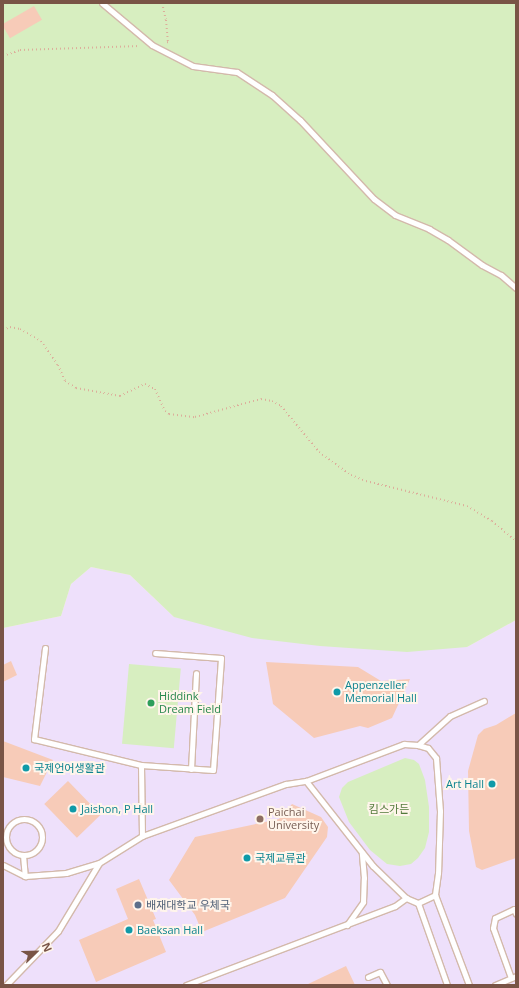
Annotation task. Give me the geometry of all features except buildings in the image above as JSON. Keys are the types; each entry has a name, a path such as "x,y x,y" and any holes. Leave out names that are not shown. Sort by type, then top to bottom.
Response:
{"lane":[{"path":"102,3 152,45 193,66 237,72 249,79 272,95 300,120 374,199 395,216 429,229 448,240 516,288"},
{"path":"45,648 34,739 141,765 213,770 222,658 155,653"},
{"path":"191,769 196,673"},
{"path":"418,744 450,716 484,701"},
{"path":"3,865 25,876 66,874 99,863 142,836 286,784 306,781 404,744 418,744 428,748 436,758 440,811 436,895 469,985"},
{"path":"141,765 142,836"},
{"path":"306,781 373,866 406,898 418,903 436,895"},
{"path":"28,818 38,824 43,836 42,842 35,852 23,855 18,854 9,846 6,834 11,824 16,820 28,818"},
{"path":"347,925 363,902 364,878 362,852"},
{"path":"23,855 25,876"},
{"path":"6,985 58,932 99,863"},
{"path":"186,985 347,925 395,906 406,898"},
{"path":"418,903 447,985"},
{"path":"496,985 514,977 493,928 495,918 514,909 516,914"},
{"path":"368,977 380,972 387,985"}],"path":[{"path":"3,56 20,50 152,45 168,42 166,20 162,3"},
{"path":"3,330 10,327 20,329 41,341 58,365 65,381 76,388 120,396 145,384 155,388 165,411 169,414 195,417 261,399 272,401 281,406 319,452 351,475 366,481 467,506 492,521 516,540"}],"shaded area":[{"name":"Paichai University","path":"91,567 130,575 174,617 467,647 516,620 516,985 3,985 3,628 61,616 71,584"}],"green space":[{"path":"3,3 516,3 516,620 467,647 407,652 320,646 252,638 174,617 130,575 91,567 71,584 61,616 3,628"},
{"name":"Hiddink Dream Field","path":"129,664 181,669 174,748 122,744"},
{"name":"킴스가든","path":"405,758 414,760 419,764 425,780 429,807 429,832 425,848 418,858 411,864 400,866 387,864 370,850 349,822 339,797 342,788 348,782"}],"place":[{"name":"Appenzeller Memorial Hall","path":"337,692"},
{"name":"Hiddink Dream Field","path":"151,703"},
{"name":"국제언어생활관","path":"26,768"},
{"name":"Art Hall","path":"492,784"},
{"name":"Jaishon, P Hall","path":"73,809"},
{"name":"Paichai University","path":"260,819"},
{"name":"국제교류관","path":"247,858"},
{"name":"배재대학교 우체국","path":"138,905"},
{"name":"Baeksan Hall","path":"129,930"}]}
